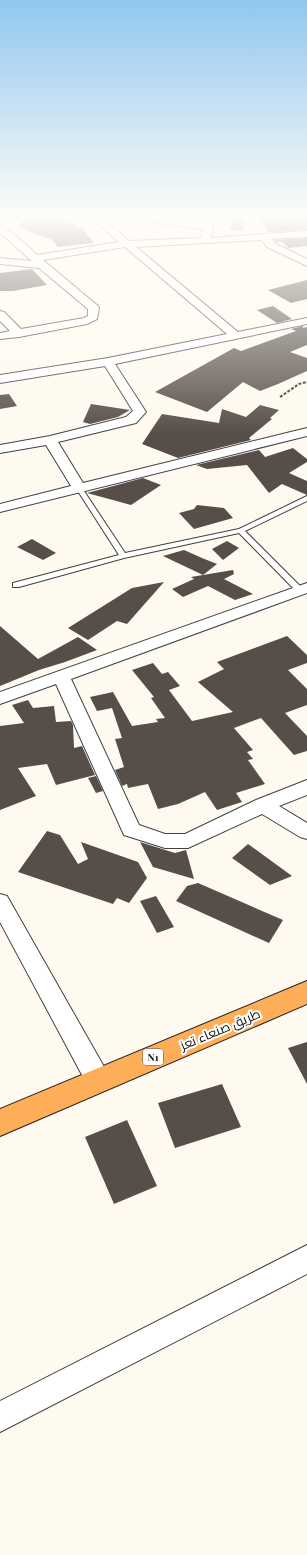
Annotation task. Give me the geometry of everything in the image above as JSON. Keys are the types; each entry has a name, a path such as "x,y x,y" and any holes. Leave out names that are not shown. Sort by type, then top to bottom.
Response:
{"highway":[{"name":"طريق صنعاء تعز","path":"0,1123 307,992"}],"street":[{"path":"0,336 19,334 87,320 93,317 94,308 71,289"},
{"path":"180,289 236,336"},
{"path":"0,314 19,334"},
{"path":"0,379 108,362 307,321"},
{"path":"0,448 50,440 131,420 140,412 108,362"},
{"path":"0,508 307,432"},
{"path":"50,440 79,488"},
{"path":"0,496 22,503"},
{"path":"0,698 62,677 303,589"},
{"path":"62,677 131,830 165,841 188,841 263,805 307,787"},
{"path":"263,805 307,832"},
{"path":"0,902 98,1080"},
{"path":"0,1417 307,1259"}],"lane":[{"path":"79,488 123,556"},
{"path":"16,585 123,556 241,531 307,498"},
{"path":"241,531 303,589"}],"path":[{"path":"280,397 299,384 307,382"}],"building":[{"path":"0,289 27,289 13,291 0,291"},
{"path":"274,289 307,289 307,299 291,303 268,290"},
{"path":"273,306 292,319 277,323 257,310"},
{"path":"303,326 303,328 307,327 307,345 290,352 307,358 307,371 278,384 260,391 243,382 207,412 155,392 234,348 241,351 296,331 291,329"},
{"path":"9,394 17,406 0,409 0,395"},
{"path":"91,404 130,410 118,417 90,424 83,422"},
{"path":"260,405 279,410 270,418 272,419 249,438 251,440 178,458 142,444 162,414 219,423 222,409 246,417"},
{"path":"293,448 307,459 307,462 289,473 307,481 307,495 282,484 269,493 247,465 207,469 196,465 259,450 265,457"},
{"path":"143,478 161,485 131,505 87,493"},
{"path":"197,505 224,508 233,518 194,529 179,513 194,509"},
{"path":"32,539 56,553 43,560 17,547"},
{"path":"227,541 239,548 223,560 212,549"},
{"path":"184,550 217,564 203,575 163,556"},
{"path":"233,570 234,574 224,579 253,594 235,600 208,586 183,597 172,589 194,579 191,577"},
{"path":"164,582 127,624 117,621 88,640 68,628 132,588"},
{"path":"0,626 38,659 78,637 97,650 39,670 0,686"},
{"path":"287,636 307,655 307,663 288,670 307,689 307,705 285,713 307,736 307,751 294,755 261,718 234,728 253,750 247,752 253,759 248,760 265,784 236,793 242,802 217,810 205,792 178,804 158,809 148,784 128,788 127,784 122,786 115,770 124,767 115,739 122,738 112,708 97,711 90,697 113,692 132,726 158,722 156,719 165,718 151,698 154,697 132,670 153,663 162,674 168,672 180,686 169,690 192,721 233,712 198,682 224,669 217,662"},
{"path":"28,700 33,708 54,706 56,722 71,721 73,725 74,748 82,746 95,775 56,785 47,764 18,768 36,796 0,810 0,726 24,723 12,705"},
{"path":"96,776 103,791 96,793 88,778"},
{"path":"47,831 60,835 78,864 88,859 81,842 138,862 147,878 129,903 117,898 113,904 18,872"},
{"path":"140,842 175,853 186,850 194,879 153,867"},
{"path":"248,844 292,876 270,885 232,858"},
{"path":"198,883 283,920 269,943 176,901 187,886"},
{"path":"156,896 174,927 157,933 140,901"},
{"path":"307,1042 307,1084 288,1048"},
{"path":"222,1084 241,1127 175,1148 158,1103"},
{"path":"127,1120 157,1186 114,1204 85,1137"}]}
